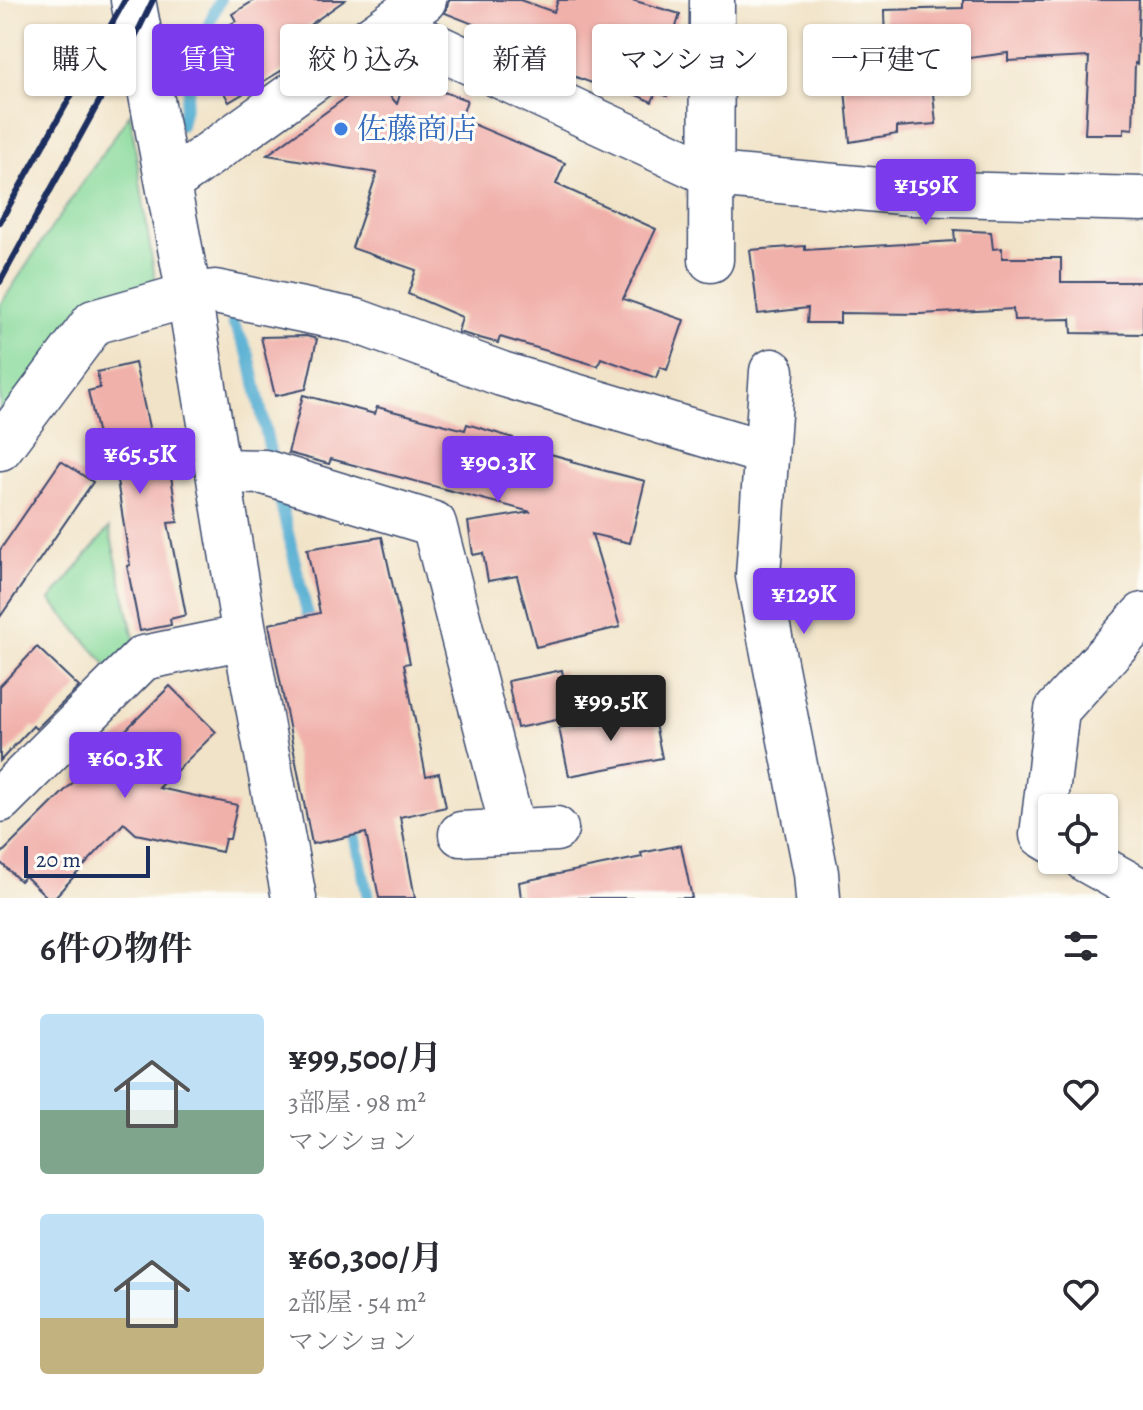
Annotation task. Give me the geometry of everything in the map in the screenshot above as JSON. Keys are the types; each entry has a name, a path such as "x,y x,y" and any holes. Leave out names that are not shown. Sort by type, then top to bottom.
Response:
{"street":[{"path":"133,0 169,183 245,637 294,898"},
{"path":"711,260 712,0"},
{"path":"169,183 407,13 713,175 912,193 1143,199"},
{"path":"0,448 94,322 189,295 215,292 356,321 502,374 766,453"},
{"path":"772,371 758,576 816,873 818,898"},
{"path":"218,471 273,475 434,524 513,831"},
{"path":"1047,794 1057,710 1143,615"},
{"path":"0,800 143,658 245,637"},
{"path":"461,834 556,829"},
{"path":"1111,874 1143,892"}],"green space":[{"path":"130,114 155,279 144,298 0,420 0,305"},
{"path":"109,528 135,643 110,669 50,600"}],"building":[{"path":"255,0 345,0 311,24 280,24 280,72 264,81 264,24 231,24 236,21 232,14"},
{"path":"449,0 520,0 554,12 558,0 632,0 680,14 677,24 592,24 592,83 576,77 576,24 473,24 445,13"},
{"path":"963,0 1139,0 1133,129 1124,128 1124,134 1085,134 1089,57 1008,61 1008,53 971,58 971,24 884,24 884,10 963,8"},
{"path":"448,94 467,100 461,119 565,163 556,184 656,229 623,299 684,320 667,370 660,367 656,378 601,358 598,366 500,337 498,343 458,332 462,317 408,294 416,270 352,248 377,173 267,155 348,96 390,96 397,104 400,96 448,96"},
{"path":"638,96 654,96 652,102"},
{"path":"846,96 933,96 936,124 897,127 897,134 850,142"},
{"path":"954,230 991,232 993,249 1002,248 1002,258 1061,258 1061,282 1143,282 1143,334 1072,333 1071,319 1014,320 1013,309 920,314 840,313 840,323 807,323 808,308 758,314 750,250 805,246 805,250 955,241"},
{"path":"306,336 317,339 306,389 275,396 261,337"},
{"path":"135,363 160,478 171,476 178,522 168,523 186,615 170,619 171,625 140,631 127,566 130,565 113,454 105,466 88,391 100,388 97,372"},
{"path":"303,395 375,414 377,407 465,430 467,424 513,438 511,443 645,481 630,543 592,534 620,627 536,647 517,576 488,581 483,553 473,555 468,522 531,512 331,459 329,464 288,453"},
{"path":"61,461 93,482 0,617 0,550"},
{"path":"382,537 410,663 404,664 426,776 439,773 446,807 400,817 415,898 379,898 366,833 312,844 269,624 320,613 307,549"},
{"path":"37,647 79,687 36,729 33,726 0,761 0,686"},
{"path":"562,670 571,717 517,728 508,681"},
{"path":"170,686 216,732 159,788 237,805 230,839 225,839 222,852 136,834 124,823 54,898 48,898 25,876 20,881 0,862 0,855"},
{"path":"652,709 662,758 569,776 559,728"},
{"path":"681,845 692,898 521,898 519,882 642,857 641,853"}],"waterway":[{"path":"181,125 201,45 220,0"},
{"path":"233,323 249,355 273,465"},
{"path":"276,483 311,629"},
{"path":"352,819 368,898"}],"railway":[{"path":"0,222 125,0"},
{"path":"0,282 153,0"}],"place":[{"name":"佐藤商店","path":"341,129"}]}
